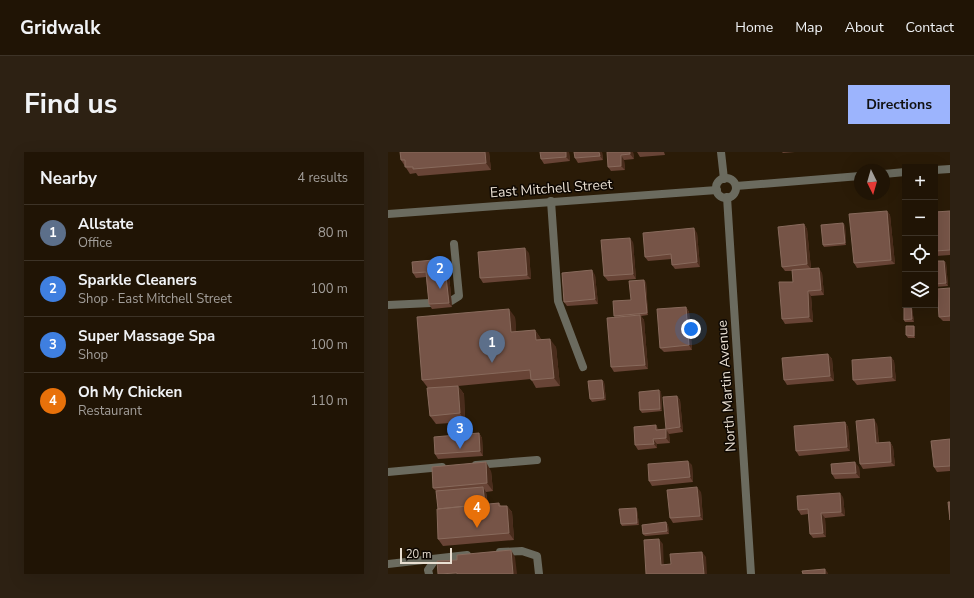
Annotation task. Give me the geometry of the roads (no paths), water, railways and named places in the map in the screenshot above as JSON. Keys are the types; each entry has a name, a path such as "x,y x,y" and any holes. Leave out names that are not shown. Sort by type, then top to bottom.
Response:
{"street":[{"path":"721,152 724,179"},
{"path":"938,170 950,169"},
{"path":"890,173 902,172"},
{"path":"736,186 854,176"},
{"path":"729,178 736,186 736,191 732,196 723,197 717,190 718,183 724,179 729,178"},
{"name":"East Mitchell Street","path":"388,214 717,190"},
{"name":"North Martin Avenue","path":"727,197 751,574"},
{"path":"551,202 558,301 583,367"},
{"path":"451,301 459,296 454,244"},
{"path":"388,305 431,303"},
{"path":"470,465 537,460"},
{"path":"388,472 447,467"},
{"path":"492,553 522,551 536,556 540,574"},
{"path":"388,564 435,560 478,554"},
{"path":"429,574 428,570 435,560"}],"place":[{"name":"Sparkle Cleaners","path":"440,289"},
{"name":"Allstate","path":"492,363"},
{"name":"Super Massage Spa","path":"460,449"},
{"name":"Oh My Chicken","path":"477,528"}]}
